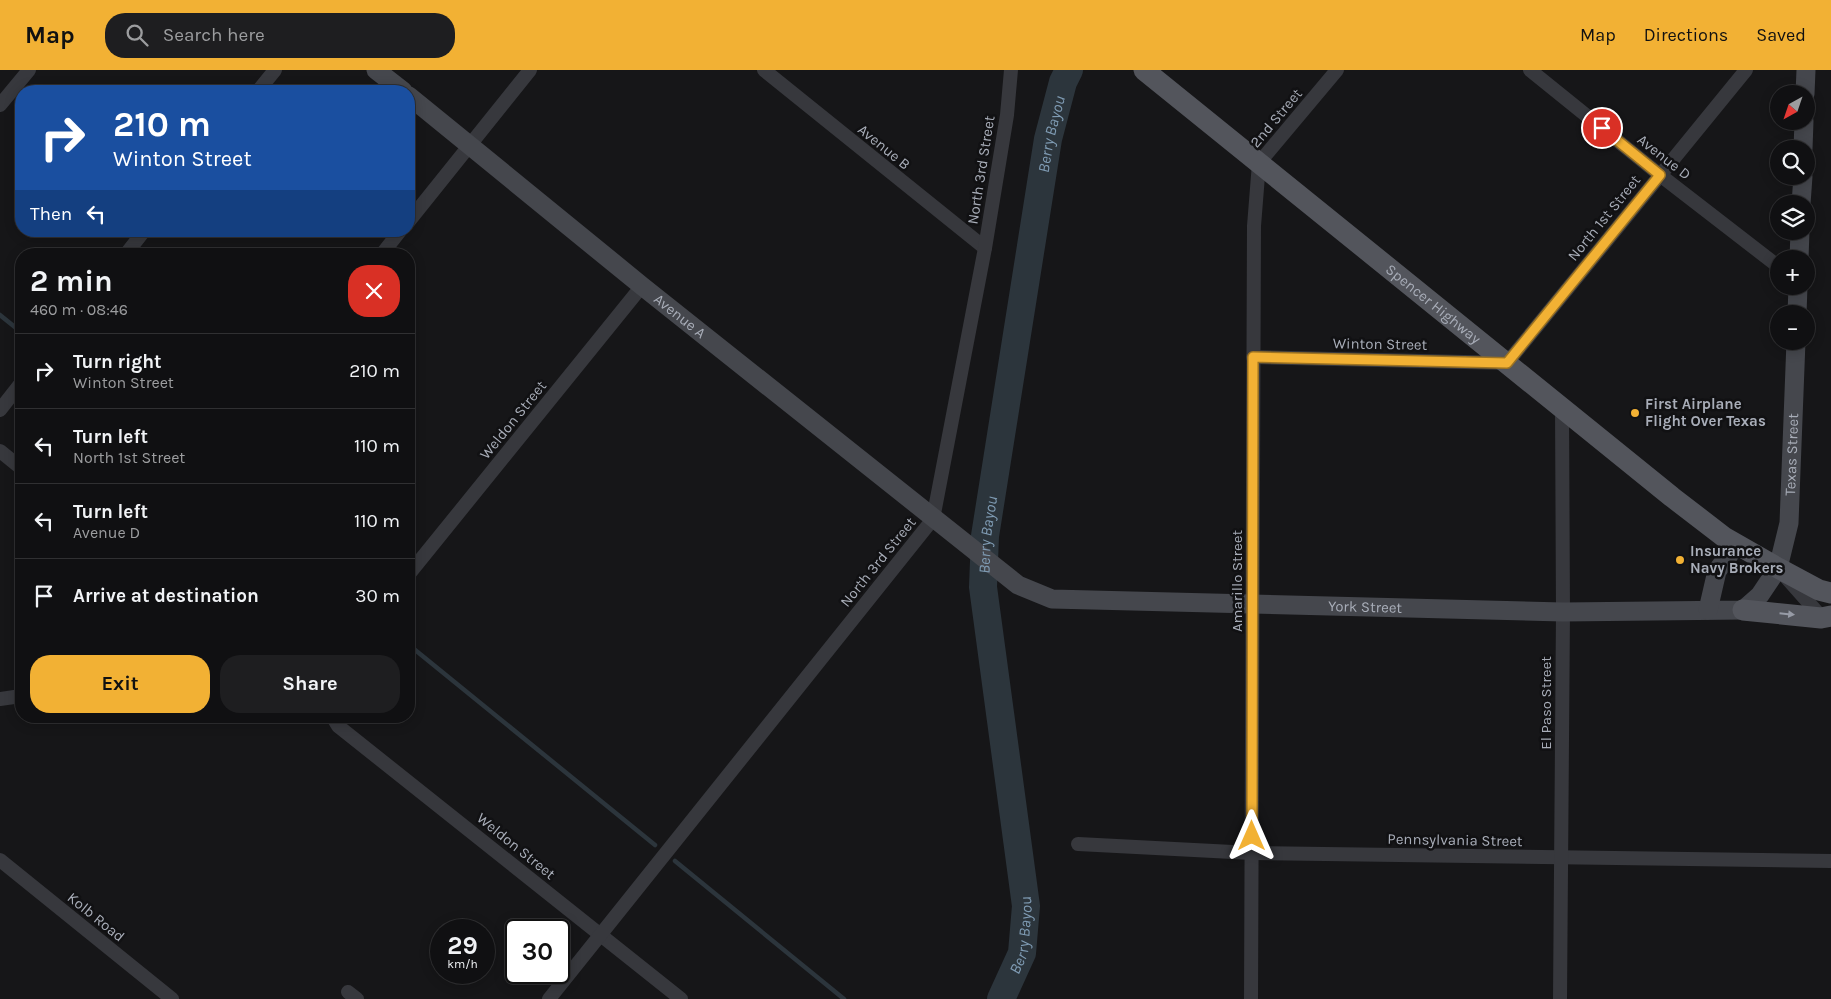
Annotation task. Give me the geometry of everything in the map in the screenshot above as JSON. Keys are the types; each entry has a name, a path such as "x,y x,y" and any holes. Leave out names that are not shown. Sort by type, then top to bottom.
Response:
{"main road":[{"name":"Spencer Highway","path":"1144,70 1724,537 1819,590 1831,593"},
{"path":"1743,610 1828,620"}],"street":[{"path":"17,85 29,70"},
{"path":"263,85 275,70"},
{"path":"376,70 395,85"},
{"path":"415,214 530,70"},
{"name":"Avenue B","path":"764,70 985,248"},
{"name":"North 3rd Street","path":"549,999 933,519 985,248 1007,115 1011,70"},
{"name":"2nd Street","path":"1259,164 1337,70"},
{"name":"Avenue D","path":"1530,70 1660,175 1770,260"},
{"name":"North 1st Street","path":"1507,363 1746,70"},
{"path":"1805,85 1806,70"},
{"path":"0,105 15,87"},
{"name":"Avenue A","path":"415,101 642,286 953,534"},
{"name":"Amarillo Street","path":"1251,999 1254,226 1259,164"},
{"path":"131,248 139,237"},
{"path":"387,248 395,237"},
{"name":"Weldon Street","path":"415,567 642,286"},
{"name":"Texas Street","path":"1778,568 1789,523 1796,350"},
{"name":"Winton Street","path":"1253,357 1507,363"},
{"path":"0,410 15,391"},
{"name":"El Paso Street","path":"1560,999 1563,612 1562,408"},
{"path":"0,451 15,463"},
{"name":"York Street","path":"953,534 1018,585 1052,599 1563,612 1743,610"},
{"path":"1708,610 1717,571 1736,544"},
{"path":"1743,610 1760,595 1778,568 1828,620"},
{"path":"0,699 15,697"},
{"name":"Weldon Street","path":"336,723 682,999"},
{"name":"Pennsylvania Street","path":"1078,844 1252,853 1831,861"},
{"name":"Kolb Road","path":"0,860 172,999"}],"waterway":[{"name":"Berry Bayou","path":"1001,999 1022,953 1026,906 983,587 985,536 1048,139 1063,82 1069,70"},
{"path":"0,315 15,327"},
{"path":"415,650 655,845"},
{"path":"675,861 844,999"}],"place":[{"name":"First Airplane Flight Over Texas","path":"1635,413"},
{"name":"Insurance Navy Brokers","path":"1680,560"}],"route":[{"path":"1252,836 1253,357 1507,363 1660,175 1602,128"}]}
